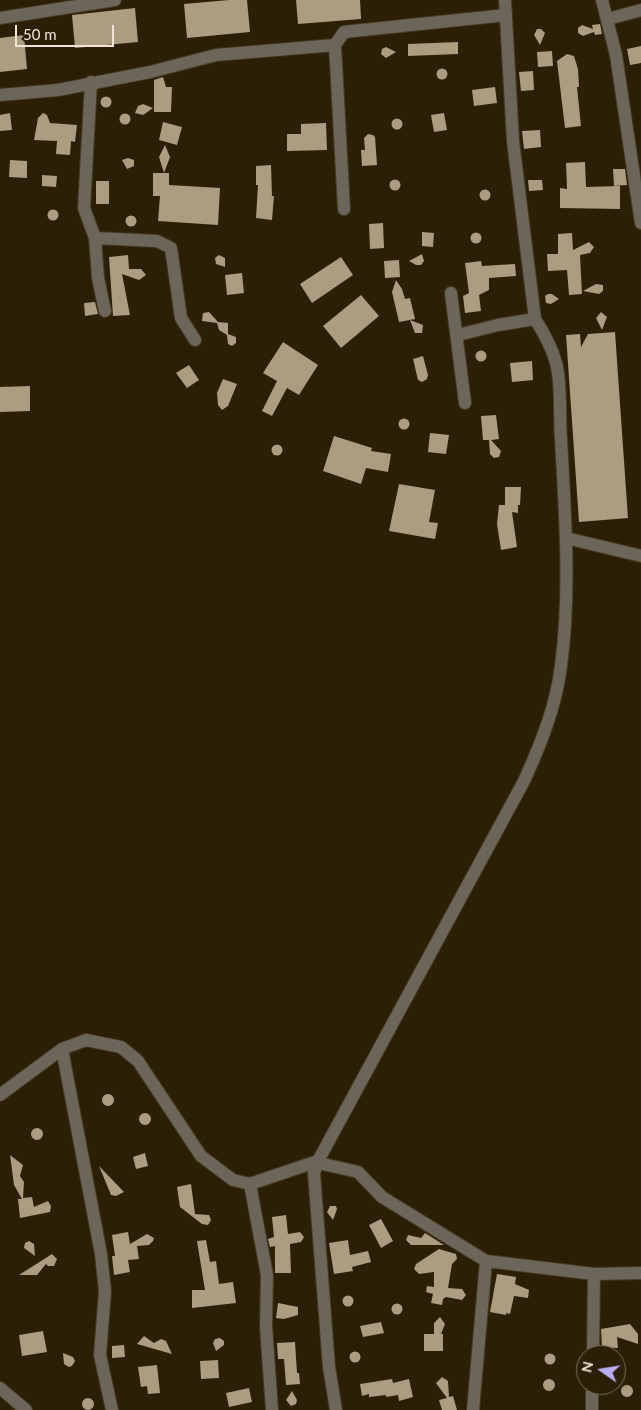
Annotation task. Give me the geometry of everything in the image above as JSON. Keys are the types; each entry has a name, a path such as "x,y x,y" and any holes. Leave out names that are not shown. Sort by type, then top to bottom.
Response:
{"street":[{"path":"0,18 115,0"},
{"path":"336,1410 329,1367 314,1173 318,1161 524,781 540,744 552,706 561,666 566,588 566,538 557,365 547,337 535,319 512,142 505,0"},
{"path":"602,0 616,56 641,223"},
{"path":"608,19 641,10"},
{"path":"344,209 335,45 344,32 506,15"},
{"path":"0,95 58,90 91,82 150,72 216,54 335,45"},
{"path":"91,82 84,208 95,238 98,278 105,311"},
{"path":"95,238 157,241 171,248 181,318 195,340"},
{"path":"451,293 458,335 465,403"},
{"path":"458,335 498,325 535,319"},
{"path":"566,538 641,556"},
{"path":"0,1095 62,1049 86,1040 121,1046 138,1061 200,1156 233,1180 250,1184 318,1161"},
{"path":"62,1049 101,1254 105,1291 100,1355 112,1410"},
{"path":"318,1161 322,1164 358,1172 382,1198 486,1261 594,1274 641,1273"},
{"path":"250,1184 267,1275 266,1326 272,1410"},
{"path":"473,1410 486,1261"},
{"path":"593,1345 594,1274"},
{"path":"0,1388 26,1410"},
{"path":"592,1395 592,1410"}],"building":[{"path":"247,0 250,32 187,38 184,4"},
{"path":"296,0 360,0 361,19 298,24"},
{"path":"135,8 138,42 75,48 72,15"},
{"path":"600,24 602,34 595,35 594,32 583,36 578,33 578,28 582,25 593,29 592,25"},
{"path":"537,29 541,29 545,33 540,45 534,35"},
{"path":"24,35 27,69 0,72 0,38"},
{"path":"458,42 458,54 408,56 408,44"},
{"path":"641,46 641,63 630,65 627,49"},
{"path":"386,47 396,52 386,58 381,54 382,49"},
{"path":"552,51 553,66 538,67 537,52"},
{"path":"567,54 574,56 578,69 579,87 577,87 581,126 565,128 557,61"},
{"path":"440,69 444,69 447,74 446,78 440,79 437,76 437,72"},
{"path":"533,71 534,90 521,91 519,72"},
{"path":"163,77 166,87 172,87 171,112 154,112 154,80"},
{"path":"495,87 497,103 474,106 472,90"},
{"path":"104,97 108,97 111,102 110,106 104,107 101,104 101,100"},
{"path":"143,104 153,108 143,115 135,113 138,106"},
{"path":"10,113 12,130 0,131 0,115"},
{"path":"43,113 47,115 50,123 77,125 75,142 71,141 70,155 56,154 57,141 34,140 38,118"},
{"path":"125,113 131,119 125,125 119,119"},
{"path":"444,113 447,130 434,132 431,115"},
{"path":"395,119 399,119 402,124 401,128 395,129 392,126 392,122"},
{"path":"163,122 182,127 177,145 159,140"},
{"path":"326,123 327,150 287,151 287,134 301,134 301,124"},
{"path":"540,130 541,147 524,149 522,131"},
{"path":"368,134 375,137 377,165 362,166 361,150 365,150 364,138"},
{"path":"165,145 170,157 164,173 159,157"},
{"path":"128,158 134,160 134,166 127,169 122,160"},
{"path":"10,160 27,161 27,178 9,177"},
{"path":"585,162 586,187 620,186 620,209 560,208 560,188 567,189 566,163"},
{"path":"271,165 272,196 274,196 272,220 256,218 258,185 256,185 256,166"},
{"path":"613,169 625,169 627,185 614,186"},
{"path":"153,173 169,173 169,185 220,188 218,225 158,221 160,196 153,196"},
{"path":"42,175 57,176 56,187 42,186"},
{"path":"393,180 397,180 400,185 399,189 393,190 390,187 390,183"},
{"path":"528,180 542,180 543,190 529,191"},
{"path":"96,181 109,181 109,204 96,204"},
{"path":"483,190 487,190 490,195 489,199 483,200 480,197 480,193"},
{"path":"53,209 59,215 53,221 47,215"},
{"path":"129,216 133,216 136,221 135,225 129,226 126,223 126,219"},
{"path":"383,223 384,248 370,249 369,224"},
{"path":"422,232 434,233 433,247 422,246"},
{"path":"474,233 478,233 481,238 480,242 474,243 471,240 471,236"},
{"path":"572,233 573,250 589,242 594,247 590,253 580,255 582,294 569,295 567,270 548,271 547,254 558,254 558,234"},
{"path":"422,254 424,261 421,265 416,265 409,261"},
{"path":"128,255 129,269 141,269 146,275 139,280 122,274 130,315 113,316 109,257"},
{"path":"219,255 225,258 225,267 216,264 215,258"},
{"path":"341,257 353,275 312,303 300,284"},
{"path":"399,260 400,277 385,278 384,261"},
{"path":"481,261 482,266 515,264 516,276 489,278 489,290 479,295 481,311 465,313 463,296 469,293 465,263"},
{"path":"242,273 244,293 227,295 225,275"},
{"path":"396,280 402,289 405,299 410,298 415,319 399,322 392,292"},
{"path":"596,284 603,285 603,291 599,294 583,291"},
{"path":"552,294 559,299 551,304 546,303 545,296"},
{"path":"361,295 379,316 341,348 323,326"},
{"path":"95,302 98,314 85,316 84,303"},
{"path":"209,312 218,322 228,323 228,334 236,337 236,343 232,346 228,344 227,335 219,330 217,323 202,321 203,313"},
{"path":"601,312 607,317 602,330 596,318"},
{"path":"410,320 423,325 422,333 415,333"},
{"path":"615,332 628,518 579,522 566,335 580,334 581,347 588,334"},
{"path":"283,342 318,365 299,395 287,388 272,416 262,411 277,381 263,373"},
{"path":"479,351 483,351 486,356 485,360 479,361 476,358 476,354"},
{"path":"423,356 428,375 427,379 422,382 418,380 413,359"},
{"path":"532,361 533,380 512,382 510,363"},
{"path":"189,365 199,380 187,388 176,373"},
{"path":"223,379 237,384 228,406 222,410 218,405 217,393"},
{"path":"30,386 30,411 0,412 0,387"},
{"path":"496,415 499,439 491,440 501,451 499,457 494,458 490,454 489,440 483,440 481,416"},
{"path":"402,419 406,419 409,424 408,428 402,429 399,426 399,422"},
{"path":"430,433 449,435 446,454 428,452"},
{"path":"334,436 372,448 371,451 391,454 388,472 366,468 361,484 323,471"},
{"path":"275,445 279,445 282,450 281,454 275,455 272,452 272,448"},
{"path":"399,484 435,490 429,522 438,523 435,539 389,531"},
{"path":"505,487 521,487 520,505 518,505 518,513 512,512 517,547 501,550 497,524 499,505 505,505"},
{"path":"110,1094 113,1095 113,1105 106,1106 103,1105 102,1098 103,1095"},
{"path":"147,1113 150,1114 150,1124 143,1125 140,1124 139,1117 140,1114"},
{"path":"37,1128 43,1134 37,1140 31,1134"},
{"path":"145,1153 148,1166 136,1169 133,1157"},
{"path":"10,1155 23,1165 20,1176 24,1182 23,1198 32,1197 34,1207 48,1201 51,1206 50,1212 20,1218 18,1199 22,1199 14,1185"},
{"path":"99,1166 124,1192 116,1196 111,1195"},
{"path":"191,1184 195,1214 209,1215 211,1220 208,1225 202,1224 180,1207 177,1187"},
{"path":"330,1206 336,1206 337,1209 333,1220 327,1212"},
{"path":"286,1215 288,1234 300,1232 304,1237 301,1242 290,1244 291,1273 275,1273 275,1246 270,1247 268,1239 274,1237 272,1217"},
{"path":"381,1219 393,1241 381,1248 369,1225"},
{"path":"128,1232 130,1244 147,1234 154,1238 149,1245 137,1246 139,1259 128,1260 130,1272 114,1275 112,1256 115,1256 112,1235"},
{"path":"425,1233 444,1245 411,1245 406,1240 408,1235 421,1238"},
{"path":"206,1240 210,1262 216,1261 219,1284 233,1282 236,1303 192,1308 192,1290 205,1290 197,1241"},
{"path":"348,1240 350,1255 368,1251 371,1262 352,1267 353,1271 334,1274 329,1243"},
{"path":"29,1241 34,1244 35,1256 24,1248 25,1243"},
{"path":"439,1249 456,1254 457,1259 452,1264 448,1288 462,1289 466,1295 462,1300 446,1297 443,1299 442,1305 431,1303 433,1294 426,1292 427,1286 434,1287 434,1272 419,1274 414,1269 416,1264"},
{"path":"52,1254 57,1259 54,1266 46,1264 37,1275 19,1275"},
{"path":"497,1274 516,1277 515,1284 529,1290 528,1298 514,1296 510,1314 490,1312"},
{"path":"348,1295 354,1301 348,1307 342,1301"},
{"path":"278,1303 298,1307 298,1315 284,1319 276,1318"},
{"path":"397,1303 403,1309 397,1315 391,1309"},
{"path":"440,1317 445,1324 441,1334 443,1334 443,1351 424,1351 424,1334 434,1334 434,1323"},
{"path":"381,1322 384,1333 363,1337 360,1326"},
{"path":"630,1324 638,1334 638,1344 617,1337 618,1345 602,1345 601,1329"},
{"path":"43,1331 47,1352 22,1356 19,1335"},
{"path":"144,1336 154,1343 161,1339 166,1341 172,1354 137,1344"},
{"path":"220,1338 224,1341 224,1345 216,1351 213,1343 215,1339"},
{"path":"295,1342 297,1373 299,1373 300,1384 286,1385 284,1359 278,1359 277,1343"},
{"path":"124,1345 125,1357 112,1358 112,1346"},
{"path":"355,1351 361,1357 355,1363 349,1357"},
{"path":"63,1353 73,1357 75,1361 72,1366 69,1367 64,1364"},
{"path":"550,1353 556,1359 550,1365 544,1359"},
{"path":"218,1360 219,1378 201,1379 200,1361"},
{"path":"157,1365 160,1393 148,1394 147,1386 141,1387 138,1367"},
{"path":"442,1377 448,1381 449,1397 453,1396 457,1410 442,1410 439,1400 447,1398 436,1383"},
{"path":"392,1379 393,1383 409,1379 413,1397 399,1401 398,1395 369,1397 369,1394 362,1396 360,1384"},
{"path":"547,1379 551,1379 555,1385 551,1391 547,1391 543,1387 543,1383"},
{"path":"626,1385 633,1389 633,1393 629,1397 623,1395 626,1395"},
{"path":"249,1388 252,1402 229,1407 226,1393"},
{"path":"292,1391 297,1400 296,1404 291,1406 286,1400"},
{"path":"88,1398 94,1404 88,1410 82,1404"}]}
